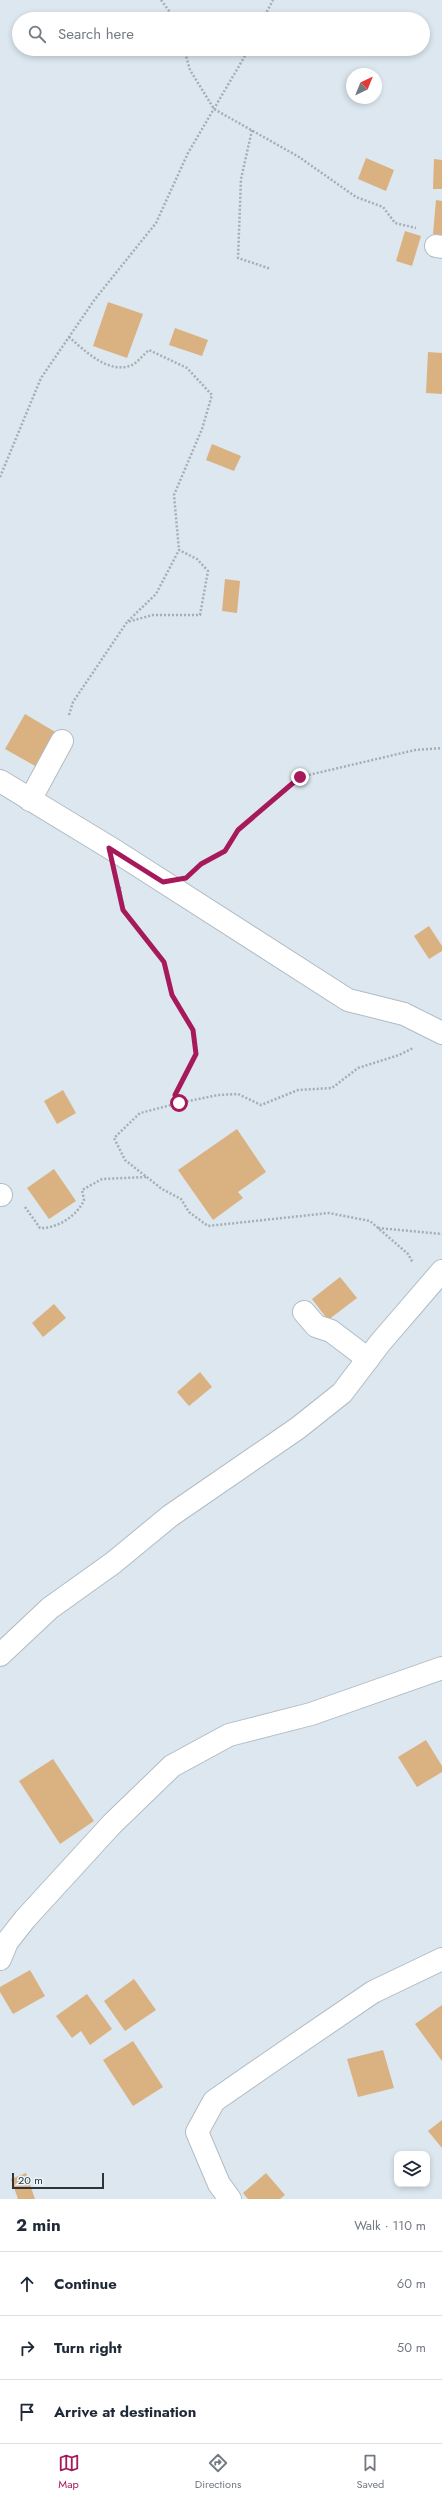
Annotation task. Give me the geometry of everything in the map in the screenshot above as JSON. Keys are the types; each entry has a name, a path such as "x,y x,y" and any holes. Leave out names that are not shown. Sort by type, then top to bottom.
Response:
{"street":[{"path":"30,800 62,741"},
{"path":"0,781 109,848 348,1000 404,1014 437,1030"},
{"path":"0,1655 50,1608 113,1563 170,1516 298,1428 342,1393 368,1359 442,1271"},
{"path":"304,1312 316,1326 331,1331 368,1359"},
{"path":"0,1959 7,1942 25,1919 112,1824 172,1766 229,1736 311,1714 442,1668"},
{"path":"230,2199 219,2184 197,2132 214,2102 373,1992 442,1959"}],"path":[{"path":"161,0 170,12"},
{"path":"267,12 273,0"},
{"path":"186,56 190,70 214,109 299,157 356,197 383,207 395,223 420,228 439,247"},
{"path":"0,477 41,378 95,299 156,223 188,153 245,56"},
{"path":"252,130 241,180 238,258 271,269"},
{"path":"62,741 73,702 127,622 156,594 179,550 174,495 202,429 212,395 187,368 148,350 133,365 120,368 93,358 69,337"},
{"path":"127,622 153,615 200,615 208,571 198,559 179,550"},
{"path":"163,882 186,878 201,864 225,851 238,830 300,777 415,750 442,748"},
{"path":"109,848 123,910 164,962 172,995 193,1030 196,1054 175,1095 179,1103"},
{"path":"424,1291 420,1274 408,1254 370,1221 329,1213 208,1226 189,1212 181,1199 146,1177 126,1160 114,1138 140,1113 179,1103 218,1095 238,1094 261,1105 298,1090 332,1088 358,1068 399,1055 420,1045 437,1030"},
{"path":"0,1195 16,1193 40,1228 50,1228 80,1210 84,1200 82,1190 102,1179 146,1177"},
{"path":"378,1228 442,1234"}],"building":[{"path":"366,158 394,170 386,191 358,179"},
{"path":"434,159 442,160 442,189 433,189"},
{"path":"436,200 442,201 442,235 433,234"},
{"path":"405,231 421,236 412,266 396,261"},
{"path":"108,302 143,314 127,358 93,346"},
{"path":"175,328 208,340 202,356 169,345"},
{"path":"428,352 442,353 442,394 426,393"},
{"path":"212,444 241,456 234,471 206,460"},
{"path":"225,579 240,581 237,613 222,611"},
{"path":"25,714 57,733 37,767 5,749"},
{"path":"429,926 442,946 442,951 429,959 414,936"},
{"path":"63,1090 76,1113 57,1124 44,1101"},
{"path":"237,1129 266,1172 238,1192 243,1198 213,1220 178,1170"},
{"path":"54,1169 76,1201 49,1219 27,1188"},
{"path":"340,1277 357,1298 328,1320 312,1299"},
{"path":"54,1304 66,1318 43,1337 32,1323"},
{"path":"200,1372 212,1387 189,1406 177,1392"},
{"path":"426,1740 442,1766 442,1772 417,1787 398,1757"},
{"path":"53,1759 94,1821 60,1844 19,1781"},
{"path":"30,1970 45,1996 13,2014 0,1992 0,1987"},
{"path":"134,1979 156,2010 125,2031 104,2001"},
{"path":"87,1994 112,2029 90,2045 81,2031 72,2038 56,2016"},
{"path":"442,2005 442,2061 415,2024"},
{"path":"133,2041 163,2087 133,2106 103,2060"},
{"path":"383,2050 394,2088 358,2097 347,2059"},
{"path":"442,2120 442,2148 428,2131"},
{"path":"26,2173 35,2199 18,2199 11,2179"},
{"path":"266,2173 285,2195 280,2199 248,2199 243,2193"}],"route":[{"path":"179,1103 175,1095 196,1054 193,1030 172,995 164,962 132,924 123,910 120,887 109,848 163,882 186,878 201,864 225,851 238,830 300,777"}]}
